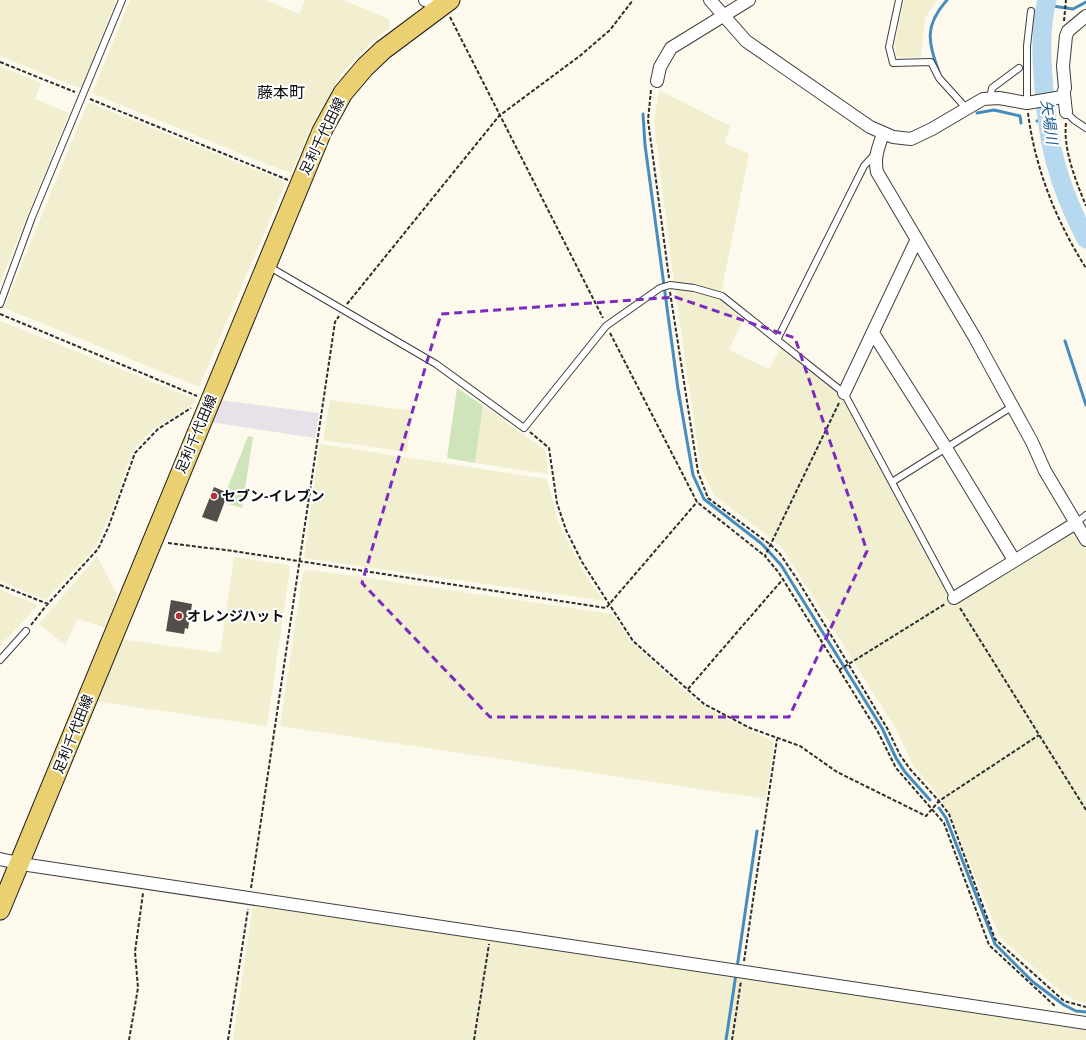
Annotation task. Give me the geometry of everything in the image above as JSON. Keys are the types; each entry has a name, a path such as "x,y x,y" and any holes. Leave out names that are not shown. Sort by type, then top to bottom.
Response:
{"main road":[{"name":"足利千代田線","path":"0,910 152,539 206,400 322,131 343,93 354,79 438,2"}],"street":[{"path":"710,0 746,41 870,128 883,134 903,139 911,139 932,129 966,108 990,98 1029,103 1062,96"},
{"path":"657,81 660,67 671,48 749,0"},
{"path":"1066,112 1062,96 1066,36 1068,31 1086,16"},
{"path":"883,134 876,152 875,162 877,172 916,241 975,338 1013,406 1044,471 1086,540"},
{"path":"844,393 916,241"},
{"path":"873,333 946,448 1014,560"},
{"path":"954,598 1076,523"},
{"path":"0,859 250,898 1086,1023"}],"lane":[{"path":"0,304 32,217 122,0"},
{"path":"899,0 889,48 893,63 931,62 939,78 966,108"},
{"path":"1029,103 1027,46 1031,11"},
{"path":"990,98 992,88 1019,68"},
{"path":"1066,112 1074,120 1086,128"},
{"path":"777,340 864,166 876,152"},
{"path":"265,265 436,364 524,428 606,326 660,288 670,285 694,288 722,296 844,393 954,598"},
{"path":"892,482 1013,406"},
{"path":"1076,523 1086,515"},
{"path":"0,660 26,631"}],"path":[{"path":"228,1040 335,322 343,309 499,116 581,55 610,30 633,0"},
{"path":"1064,13 1065,1"},
{"path":"438,2 449,16 459,34 499,116 526,165 606,326 697,502 765,556 783,580 878,732 896,768 944,823 989,945 1071,1020"},
{"path":"0,62 299,184"},
{"path":"657,81 651,89 648,120 682,379 698,472 708,498 771,545 780,554 797,579 910,769 939,800 949,814 995,939 1064,1001 1086,1007"},
{"path":"1029,103 1033,140 1054,210 1065,234 1086,268"},
{"path":"1066,112 1066,139 1070,158 1086,206"},
{"path":"0,314 206,400"},
{"path":"765,556 844,393"},
{"path":"26,631 48,604 98,549 108,528 135,453 158,429 197,404 206,400"},
{"path":"524,428 549,448 557,503 566,530 582,562 597,586 633,641 704,704 750,728 777,739 800,746 837,772 926,816 939,800 1039,735"},
{"path":"152,539 158,542 300,561 606,608 697,502"},
{"path":"688,689 783,580"},
{"path":"0,585 48,604"},
{"path":"839,670 954,598 1086,810"},
{"path":"732,1040 777,739"},
{"path":"129,1040 138,988 135,952 145,882"},
{"path":"474,1040 490,933"}],"highlighted area":[{"path":"675,297 795,338 867,551 789,717 490,717 362,583 441,314"}],"shaded area":[{"path":"0,0 116,0 82,87 79,88 0,56"},
{"path":"130,0 265,0 299,14 305,0 343,0 389,19 390,27 368,46 342,73 312,125 291,173 94,94 93,91"},
{"path":"904,0 937,0 925,18 921,57 897,57 895,44"},
{"path":"0,66 41,83 35,99 69,113 0,283"},
{"path":"659,90 730,126 725,143 749,154 720,299 743,320 729,350 769,369 781,347 840,394 953,604 1076,529 1086,548 1086,1003 1075,1001 1061,992 1000,937 949,812 937,794 913,765 896,729 781,546 714,495 701,469 675,290 654,122"},
{"path":"90,103 281,180 285,184 199,387 4,308 87,104"},
{"path":"0,321 195,399 196,402 152,430 137,446 127,466 116,501 95,548 46,600 0,581"},
{"path":"220,400 319,413 315,438 210,422"},
{"path":"330,400 413,411 407,452 323,440"},
{"path":"483,406 544,449 546,452 548,474 475,463"},
{"path":"320,444 547,479 557,518 565,536 589,581 605,601 304,558"},
{"path":"97,556 117,594 106,628 78,619 65,645 39,624"},
{"path":"234,557 288,565 290,569 267,726 94,701 121,639 220,653"},
{"path":"313,570 613,614 630,641 697,702 721,716 773,741 774,745 766,799 280,726 303,572"},
{"path":"0,590 38,605 0,646"},
{"path":"253,903 1086,1025 1086,1040 233,1040"}],"green space":[{"path":"457,388 483,406 475,463 447,458"},
{"path":"248,436 253,437 242,508 225,503 228,493 226,492"}],"building":[{"path":"214,487 228,493 217,522 202,517"},
{"name":"オレンジハット","path":"171,600 192,604 188,629 185,628 184,634 166,631"}],"waterway":[{"path":"939,72 932,51 930,34 934,18 947,0"},
{"name":"矢場川","path":"1047,0 1042,38 1042,57 1050,140 1060,179 1086,239"},
{"path":"1046,5 1073,9 1086,2"},
{"path":"977,113 994,110 1020,116 1021,123"},
{"path":"643,114 645,145 678,389 693,475 704,499 762,544 781,565 882,728 896,758 905,772 930,800"},
{"path":"1037,121 1046,120"},
{"path":"1065,341 1086,405"},
{"path":"939,808 946,818 995,944 1033,982 1064,1005 1076,1011 1086,1012"},
{"path":"737,968 757,831"},
{"path":"726,1040 736,974"}],"place":[{"name":"セブン-イレブン","path":"214,496"},
{"name":"オレンジハット","path":"179,616"}],"district":[{"name":"藤本町","path":"281,92"}]}
